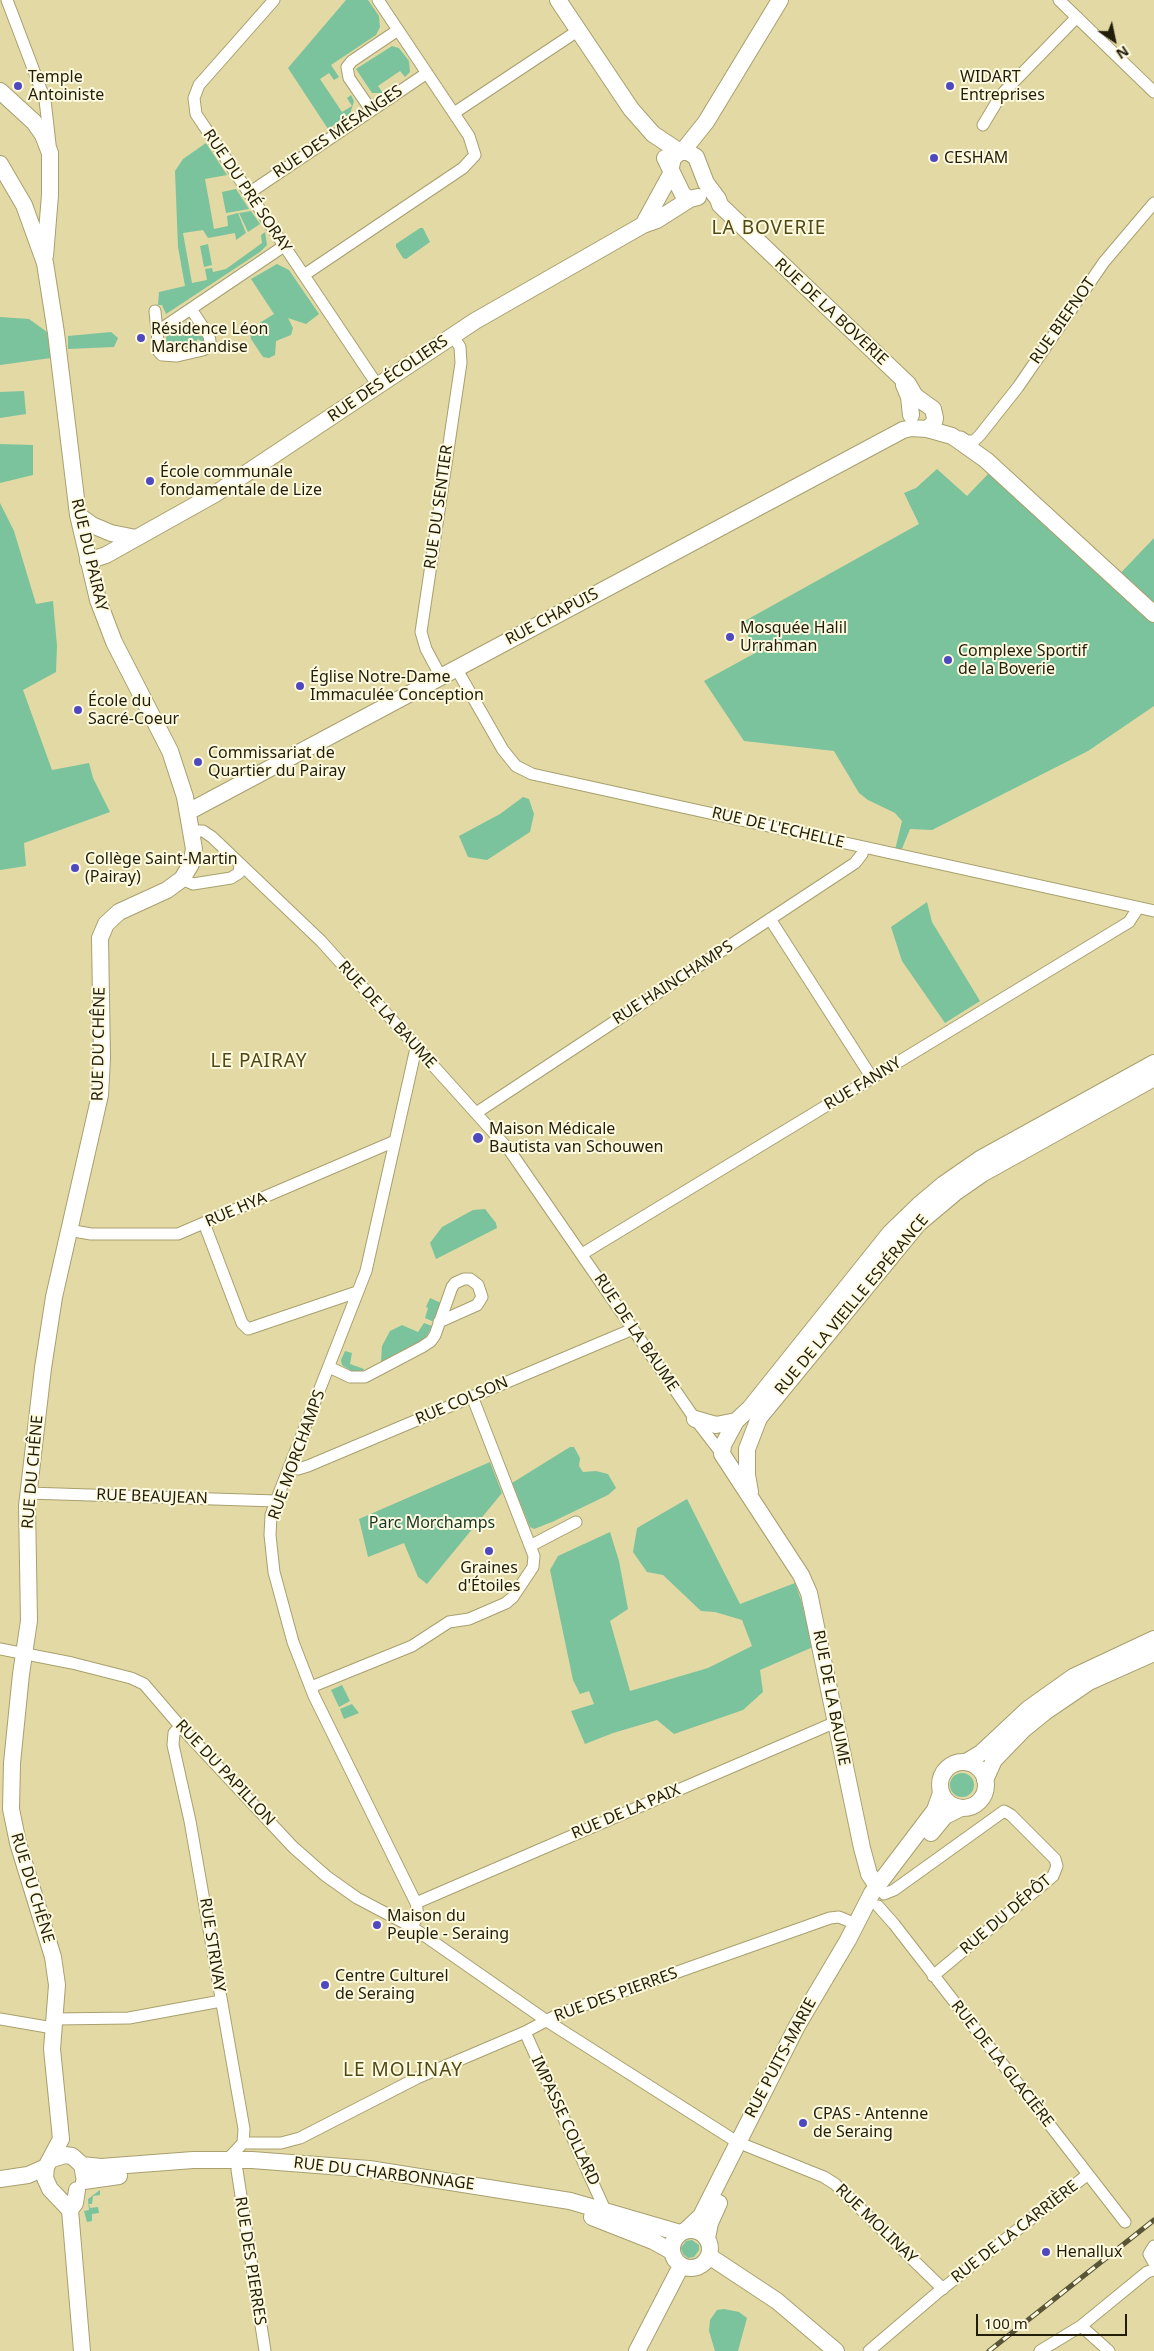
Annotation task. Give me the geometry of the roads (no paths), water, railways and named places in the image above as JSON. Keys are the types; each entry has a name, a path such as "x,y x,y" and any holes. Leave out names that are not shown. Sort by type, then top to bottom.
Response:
{"street":[{"path":"7,0 47,110 48,225 45,263"},
{"name":"RUE DU PRÉ SORAY","path":"274,0 205,78 194,98 196,114 378,386"},
{"path":"304,275 470,164 476,155 475,149 454,113 378,0"},
{"name":"RUE DE LA BOVERIE","path":"558,0 619,93 653,134 679,190 692,199 720,205"},
{"path":"643,225 671,170 673,158 681,152 706,122 780,0"},
{"path":"1059,0 1154,92"},
{"path":"983,125 1001,95 1077,17"},
{"path":"371,110 349,78 347,67 352,61 398,30"},
{"path":"454,113 579,30"},
{"name":"RUE DES MÉSANGES","path":"249,192 427,72"},
{"path":"0,91 29,116 38,120 44,117 47,110"},
{"path":"29,116 48,147"},
{"path":"692,199 702,193 704,175 702,145 706,122"},
{"name":"RUE DE LA BOVERIE","path":"653,134 681,152 691,152 696,157 720,205 908,384 915,396 949,426 974,441 986,460"},
{"path":"0,164 24,205 45,263"},
{"name":"RUE DES ÉCOLIERS","path":"88,561 106,555 229,486 453,336 506,303 692,199"},
{"name":"RUE BIEFNOT","path":"974,441 1018,386 1104,262 1154,203"},
{"path":"36,236 41,239 43,238 48,225"},
{"path":"158,331 284,246"},
{"name":"RUE DU PAIRAY","path":"45,263 56,333 78,515 88,561 104,618 167,744 182,787 191,831 193,857 182,879"},
{"path":"155,311 158,347 162,355 187,355 209,346 209,336 191,309"},
{"name":"RUE DU SENTIER","path":"441,677 426,649 421,632 461,363 460,347 453,336"},
{"name":"RUE DE LA BOVERIE","path":"899,377 909,397 918,424 952,436 986,460 1154,614"},
{"name":"RUE CHAPUIS","path":"188,812 903,430 918,424 914,408 930,409"},
{"path":"918,424 934,423 930,409"},
{"path":"952,436 974,441"},
{"path":"78,515 92,525 111,533 136,538"},
{"name":"RUE DE L'ECHELLE","path":"456,668 503,750 516,766 523,770 864,848 1154,911"},
{"name":"RUE DE LA BAUME","path":"191,831 198,830 208,833 320,940 510,1150 695,1419 722,1454 800,1575 809,1593 864,1857 869,1874 880,1895"},
{"name":"RUE HAINCHAMPS","path":"476,1113 855,862 862,854 864,848"},
{"path":"182,879 193,884 231,878 239,873 240,865"},
{"name":"RUE DU CHÊNE","path":"79,2173 61,2138 53,2060 57,1985 53,1957 18,1843 11,1809 12,1764 29,1621 28,1493 46,1345 68,1230 96,1122 100,1095 102,1058 100,938 106,924 119,912 167,890 182,879"},
{"name":"RUE FANNY","path":"582,1254 1129,922 1138,908"},
{"path":"770,919 872,1078"},
{"name":"RUE MORCHAMPS","path":"416,1048 366,1271 276,1501 271,1515 270,1535 274,1572 289,1631 311,1687 416,1903"},
{"name":"RUE DE LA VIEILLE ESPÉRANCE","path":"722,1454 726,1436 736,1421 750,1408 890,1233 931,1194 980,1159 1154,1063"},
{"name":"RUE DE LA VIEILLE ESPÉRANCE","path":"752,1502 746,1475 746,1458 749,1440 759,1418 913,1228 946,1199 982,1174 1154,1078"},
{"name":"RUE HYA","path":"68,1230 91,1234 178,1234 395,1141"},
{"path":"204,1223 242,1323 248,1329 358,1292"},
{"path":"329,1367 354,1378 373,1374 427,1344 435,1335 440,1322"},
{"name":"RUE COLSON","path":"290,1468 298,1469 308,1466 633,1329"},
{"path":"311,1687 412,1646 449,1622 469,1619 510,1600 535,1562 472,1396"},
{"path":"695,1419 716,1425 736,1421"},
{"name":"RUE BEAUJEAN","path":"28,1493 276,1501"},
{"path":"530,1546 576,1522"},
{"path":"880,1895 935,1810 942,1792 941,1777 945,1770 957,1763 966,1762 981,1754 1028,1709 1073,1676 1154,1639"},
{"name":"RUE DU PAPILLON","path":"0,1649 72,1662 138,1681 149,1688 180,1726 315,1868 357,1898 412,1927 547,2021"},
{"path":"880,1895 941,1820 961,1808 972,1806 982,1798 985,1780 994,1760 1024,1729 1089,1682 1154,1653"},
{"name":"RUE DE LA PAIX","path":"416,1903 836,1722"},
{"name":"RUE STRIVAY","path":"180,1726 174,1733 173,1745 190,1821 244,2129 243,2144"},
{"path":"966,1762 978,1769 985,1780"},
{"path":"942,1792 950,1803 961,1808"},
{"name":"RUE DU DÉPÔT","path":"880,1895 894,1890 1004,1811 1011,1815 1055,1858 1056,1873 934,1976"},
{"name":"RUE PUITS-MARIE","path":"707,2238 742,2144 800,2018 856,1924 880,1895"},
{"name":"RUE PUITS-MARIE","path":"683,2232 701,2216 810,2023 853,1953 880,1895"},
{"name":"RUE DE LA GLACIÈRE","path":"880,1895 934,1976 1125,2222"},
{"path":"412,1927 418,1915 416,1903"},
{"name":"RUE DES PIERRES","path":"243,2144 294,2141 417,2078 525,2032 559,2014 830,1918 839,1917 856,1924"},
{"path":"0,2019 54,2023 129,2018 221,2002"},
{"name":"RUE MOLINAY","path":"547,2021 742,2144 830,2180 943,2289"},
{"name":"IMPASSE COLLARD","path":"525,2032 605,2210"},
{"name":"RUE DU CHÊNE","path":"51,2189 44,2178 61,2138"},
{"path":"232,2165 243,2144"},
{"path":"0,2180 28,2175 58,2156 79,2173"},
{"name":"RUE DU CHARBONNAGE","path":"79,2173 172,2172 232,2165 307,2163 369,2169 556,2198 605,2210 659,2228 683,2232 695,2230 707,2238"},
{"name":"RUE DES PIERRES","path":"232,2165 265,2351"},
{"name":"RUE DU CHARBONNAGE","path":"232,2165 283,2172 374,2180 558,2209 615,2225 671,2251"},
{"path":"0,2191 51,2189 70,2194 79,2173"},
{"path":"70,2210 75,2203 79,2173"},
{"name":"RUE DE LA CARRIÈRE","path":"869,2351 943,2289 1087,2175"},
{"path":"51,2189 70,2210 82,2351"},
{"path":"683,2232 672,2244 671,2251 674,2260 681,2266 697,2268 709,2256 710,2244 707,2238"},
{"path":"1154,2246 1148,2254 1154,2263"},
{"path":"709,2256 778,2301 836,2351"},
{"path":"637,2351 681,2266"},
{"path":"1040,2351 1081,2326 1147,2272 1154,2270"},
{"path":"1081,2326 1110,2351"}],"railway":[{"path":"989,2351 1154,2220"}],"place":[{"name":"Temple Antoiniste","path":"18,86"},
{"name":"WIDART Entreprises","path":"950,86"},
{"name":"CESHAM","path":"934,158"},
{"name":"Résidence Léon Marchandise","path":"141,338"},
{"name":"École communale fondamentale de Lize","path":"150,481"},
{"name":"Mosquée Halil Urrahman","path":"730,637"},
{"name":"Complexe Sportif de la Boverie","path":"948,660"},
{"name":"Église Notre-Dame Immaculée Conception","path":"300,686"},
{"name":"École du Sacré-Coeur","path":"78,710"},
{"name":"Commissariat de Quartier du Pairay","path":"198,762"},
{"name":"Collège Saint-Martin (Pairay)","path":"75,868"},
{"name":"Maison Médicale Bautista van Schouwen","path":"478,1138"},
{"name":"Graines d'Étoiles","path":"489,1551"},
{"name":"Maison du Peuple - Seraing","path":"377,1925"},
{"name":"Centre Culturel de Seraing","path":"325,1985"},
{"name":"CPAS - Antenne de Seraing","path":"803,2123"},
{"name":"Henallux","path":"1046,2252"}],"district":[{"name":"LA BOVERIE","path":"769,229"},
{"name":"LE PAIRAY","path":"259,1062"},
{"name":"LE MOLINAY","path":"403,2071"}],"park label":[{"name":"Parc Morchamps","path":"432,1523"}]}
